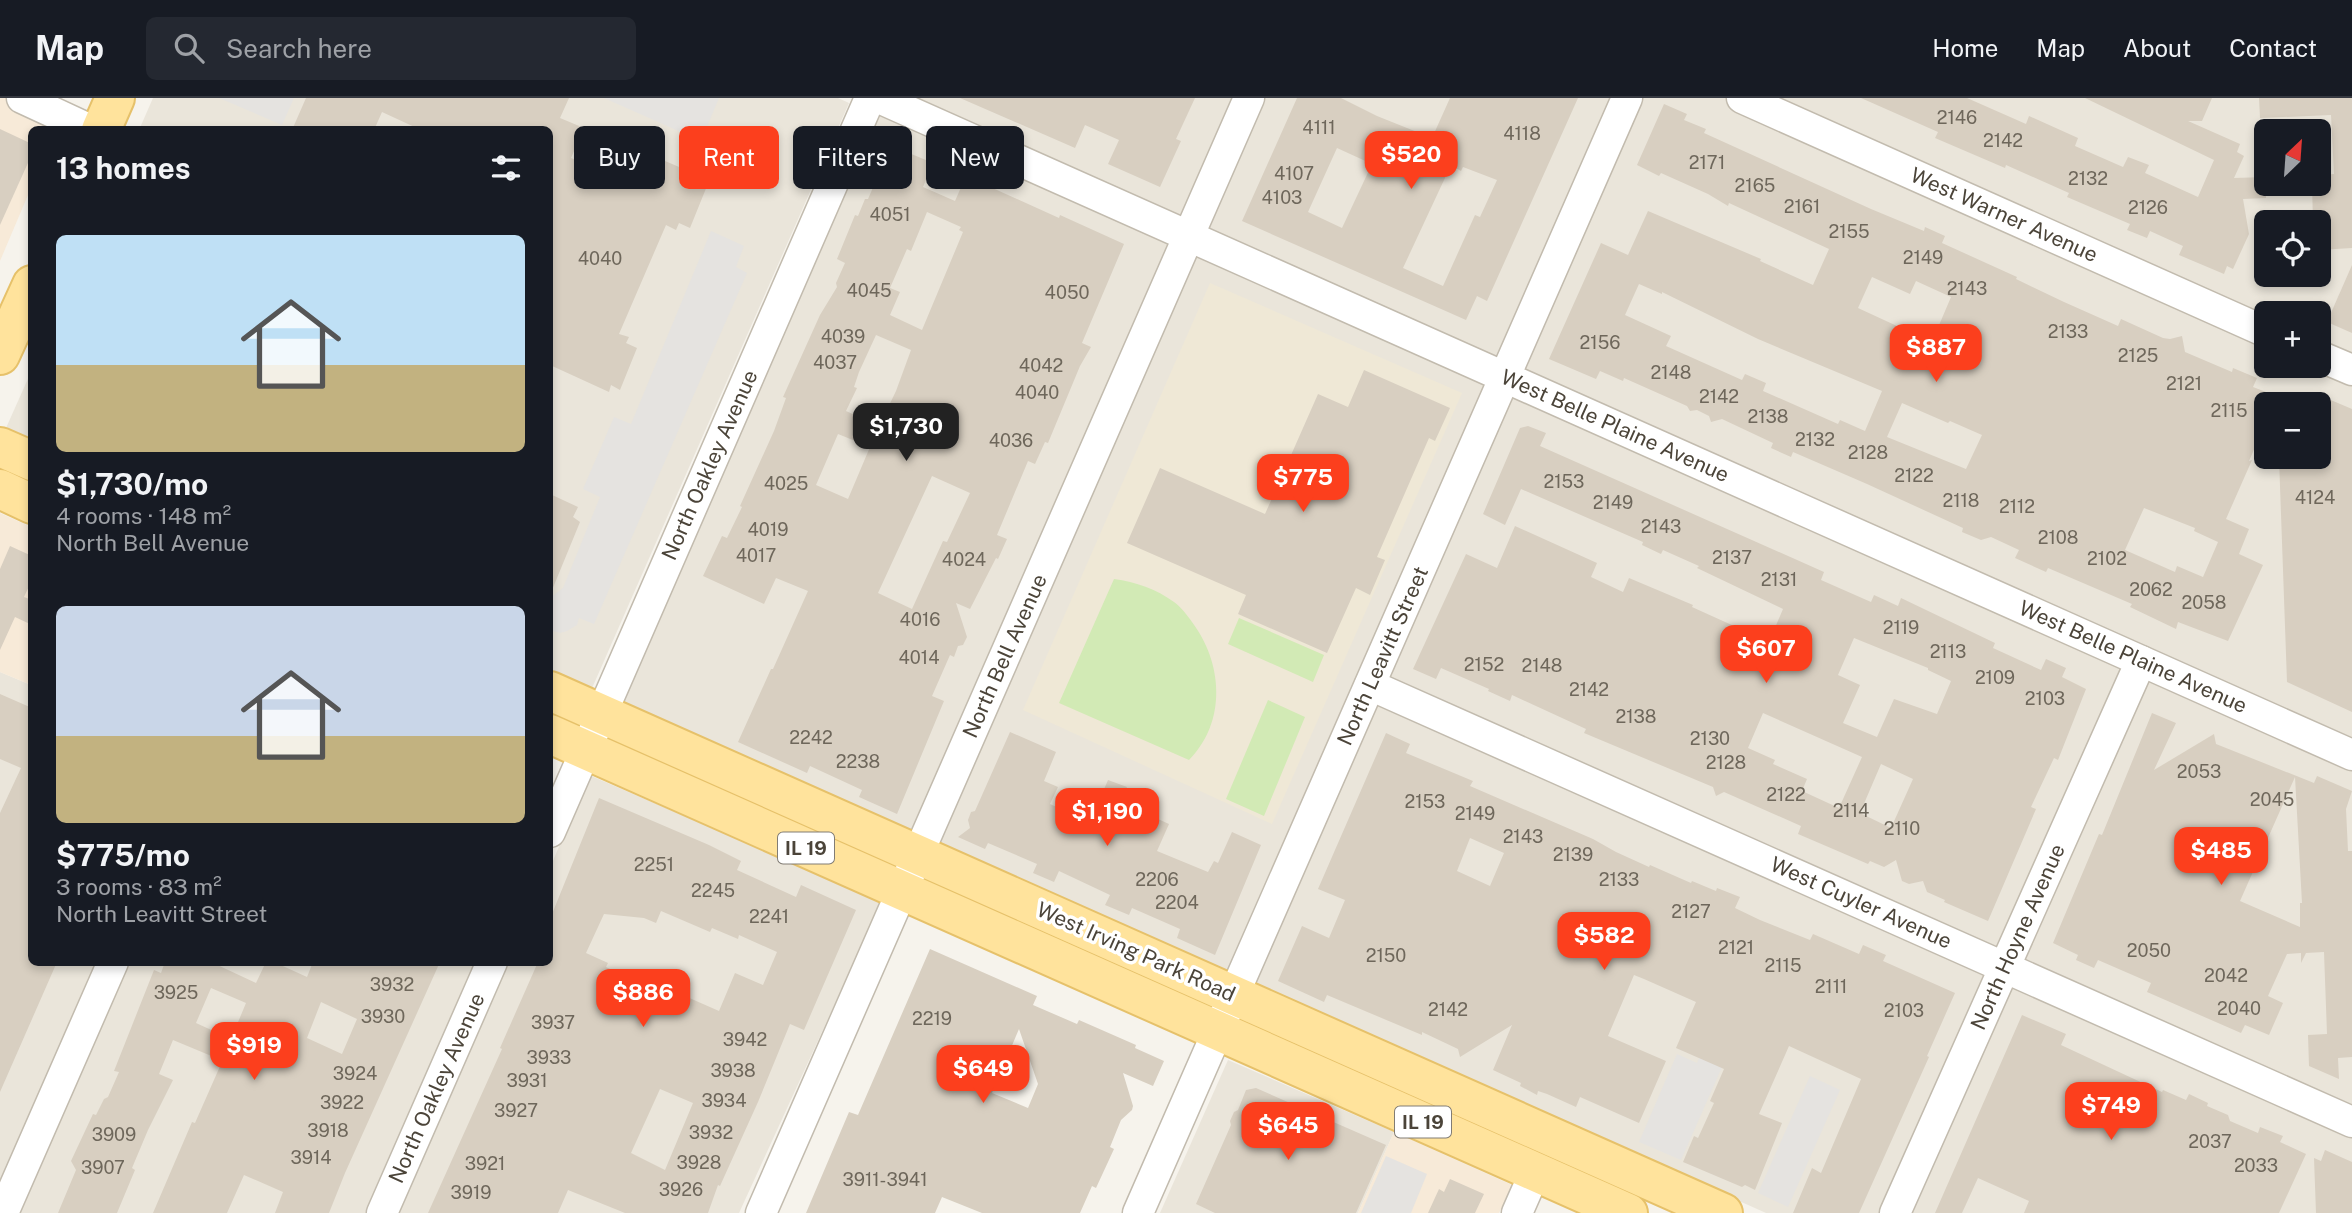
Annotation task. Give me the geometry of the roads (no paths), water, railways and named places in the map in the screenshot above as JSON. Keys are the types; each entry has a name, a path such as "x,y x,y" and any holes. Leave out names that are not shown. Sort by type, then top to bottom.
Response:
{"main road":[{"path":"103,126 115,98"},
{"path":"0,355 28,294"},
{"path":"0,447 28,459"},
{"path":"0,489 28,502"},
{"name":"West Irving Park Road","path":"553,692 1723,1213"},
{"name":"West Irving Park Road","path":"553,735 1628,1213"}],"street":[{"path":"22,98 82,126"},
{"name":"North Oakley Avenue","path":"553,825 870,98"},
{"name":"West Belle Plaine Avenue","path":"879,98 2352,755"},
{"name":"North Bell Avenue","path":"761,1213 1249,98"},
{"name":"North Leavitt Street","path":"1138,1213 1627,98"},
{"name":"West Warner Avenue","path":"1742,98 2254,327"},
{"path":"2331,361 2352,370"},
{"name":"North Hoyne Avenue","path":"1895,1213 2141,661"},
{"name":"West Cuyler Avenue","path":"1370,685 2352,1122"},
{"path":"3,1213 111,966"},
{"name":"North Oakley Avenue","path":"382,1213 490,966"},
{"path":"1517,1213 1535,1172"}]}
